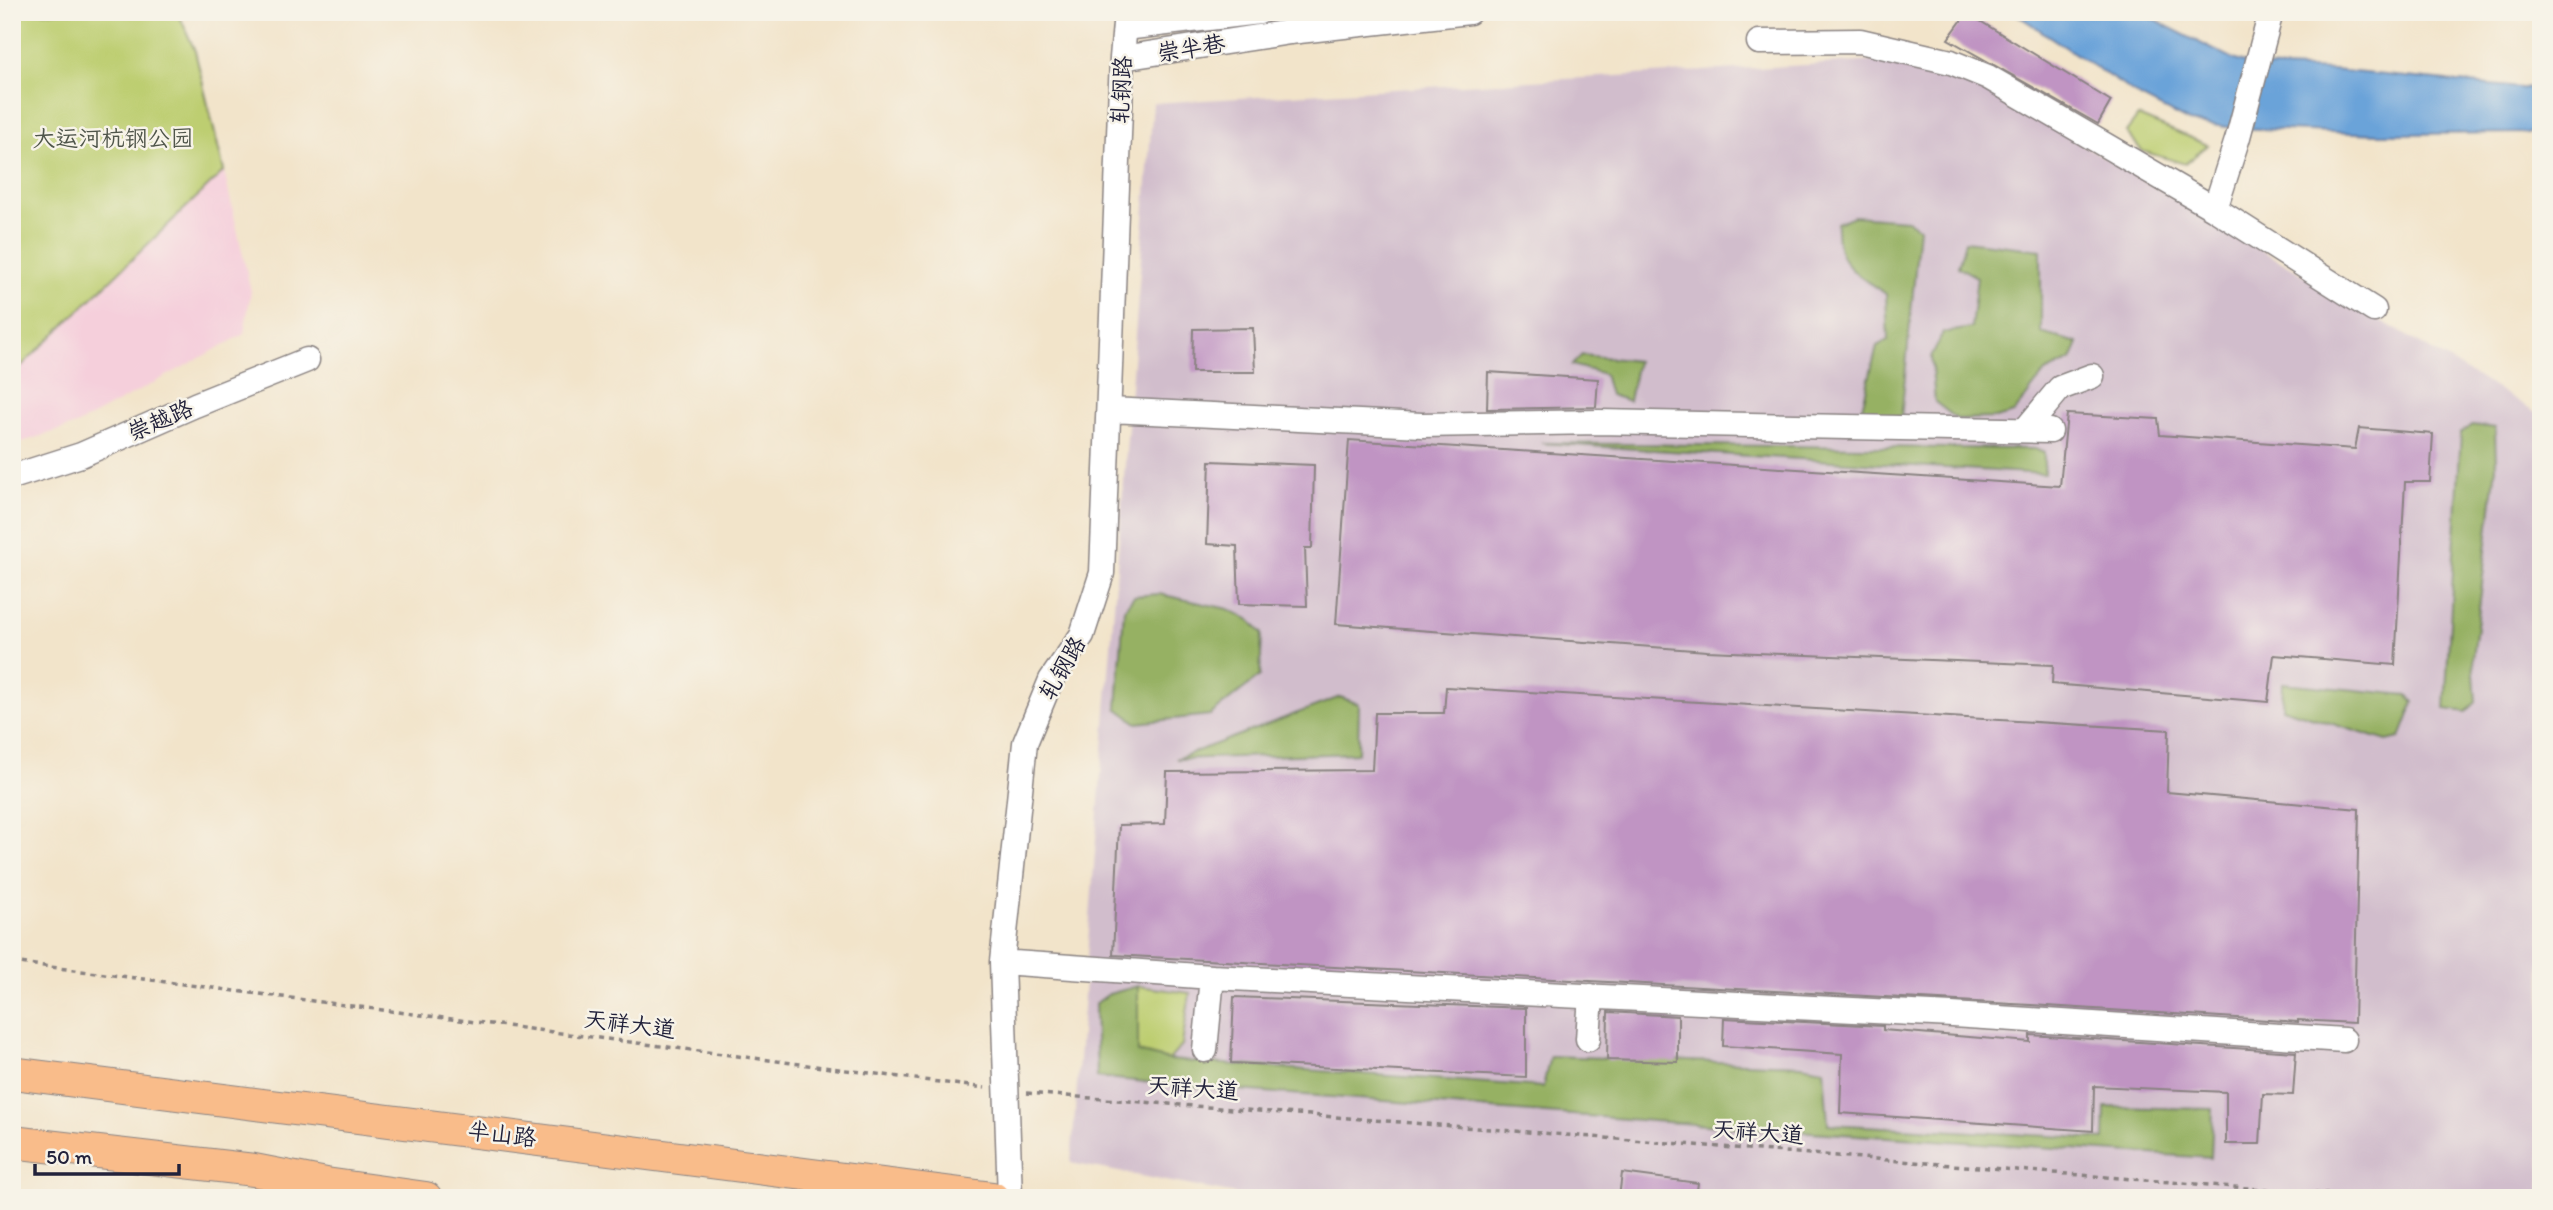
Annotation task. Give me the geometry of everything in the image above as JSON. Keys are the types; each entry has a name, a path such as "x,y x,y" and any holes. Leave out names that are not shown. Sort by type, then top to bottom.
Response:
{"main road":[{"name":"半山路","path":"12,1073 992,1198"},
{"path":"12,1142 254,1170 325,1191 426,1198"}],"street":[{"name":"崇半巷","path":"1126,20 1259,12"},
{"name":"崇半巷","path":"1122,58 1303,31 1469,12"},
{"path":"2215,209 2238,137 2271,12"},
{"name":"轧钢路","path":"1010,1198 1002,962 1025,743 1051,680 1082,635 1102,573 1122,58 1126,20"},
{"path":"1759,42 1860,41 1951,62 1988,77 2215,209 2374,310"},
{"name":"崇越路","path":"12,477 81,455 307,360"},
{"path":"1110,410 1372,424 1599,422 2038,430 2060,388 2092,376"},
{"path":"1002,962 1212,977 1952,1014 2344,1040"},
{"path":"1205,1050 1212,977"},
{"path":"1588,1038 1591,996"}],"path":[{"name":"天祥大道","path":"12,962 1006,1091 2376,1198"}],"shaded area":[{"path":"1893,60 1992,91 2541,415 2541,1198 1257,1198 1071,1163 1153,103"},
{"path":"224,171 251,291 244,334 76,425 12,445 12,375"}],"green space":[{"name":"大运河杭钢公园","path":"12,12 178,12 195,51 224,171 12,375"},
{"path":"2138,116 2208,145 2185,164 2142,151 2126,132"},
{"path":"1854,216 1907,220 1919,228 1901,419 1860,416 1877,346 1888,340 1886,294 1856,273 1843,258 1839,248 1837,223"},
{"path":"1965,241 2041,250 2041,333 2078,343 2071,360 2045,372 2014,413 1996,418 1957,419 1935,402 1931,357 1943,333 1971,328 1977,277 1958,267"},
{"path":"1582,355 1637,361 1629,401 1610,395 1604,374 1572,365"},
{"path":"2472,425 2495,428 2496,467 2473,659 2476,702 2466,712 2445,709 2461,433"},
{"path":"1541,443 2035,449 2044,453 2044,474"},
{"path":"1159,594 1228,609 1250,620 1262,633 1260,676 1210,715 1137,723 1117,708 1124,609 1134,596"},
{"path":"2283,683 2407,695 2414,701 2400,738 2387,741 2282,708"},
{"path":"1340,697 1359,704 1358,753 1176,759"},
{"path":"1138,986 1190,993 1182,1045 1169,1060 1138,1053"},
{"path":"1138,986 1138,1052 1169,1060 1543,1087 1550,1056 1801,1065 1824,1069 1828,1124 2104,1139 2105,1107 2213,1109 2211,1158 1734,1127 1097,1077 1095,1004 1109,994"}],"water":[{"path":"2013,12 2139,12 2230,58 2256,67 2333,70 2541,90 2541,133 2379,134 2234,128 2189,122 2140,97"}],"building":[{"path":"1967,13 2111,101 2098,124 1948,39"},
{"path":"1253,328 1255,372 1192,372 1193,329"},
{"path":"1488,372 1598,379 1596,407 1487,409"},
{"path":"2067,414 2158,419 2160,435 2355,449 2359,428 2433,434 2430,482 2405,482 2395,665 2274,655 2268,702 2052,684 2053,665 1707,651 1336,624 1349,440 2060,486"},
{"path":"1210,461 1314,465 1312,548 1305,548 1307,606 1239,604 1237,546 1207,544"},
{"path":"1446,687 2169,730 2167,792 2359,809 2354,1023 1113,955 1119,825 1165,824 1167,772 1372,770 1375,713 1444,713"},
{"path":"1234,997 1526,1008 1526,1077 1231,1063"},
{"path":"1608,1012 1678,1016 1678,1062 1607,1060"},
{"path":"1724,1018 1883,1026 1883,1030 2030,1042 2030,1035 2296,1052 2293,1095 2263,1094 2260,1144 2226,1144 2226,1092 2094,1086 2093,1131 1840,1113 1842,1054 1723,1046"},
{"path":"1622,1173 1698,1183 1696,1198 1619,1198"}]}
